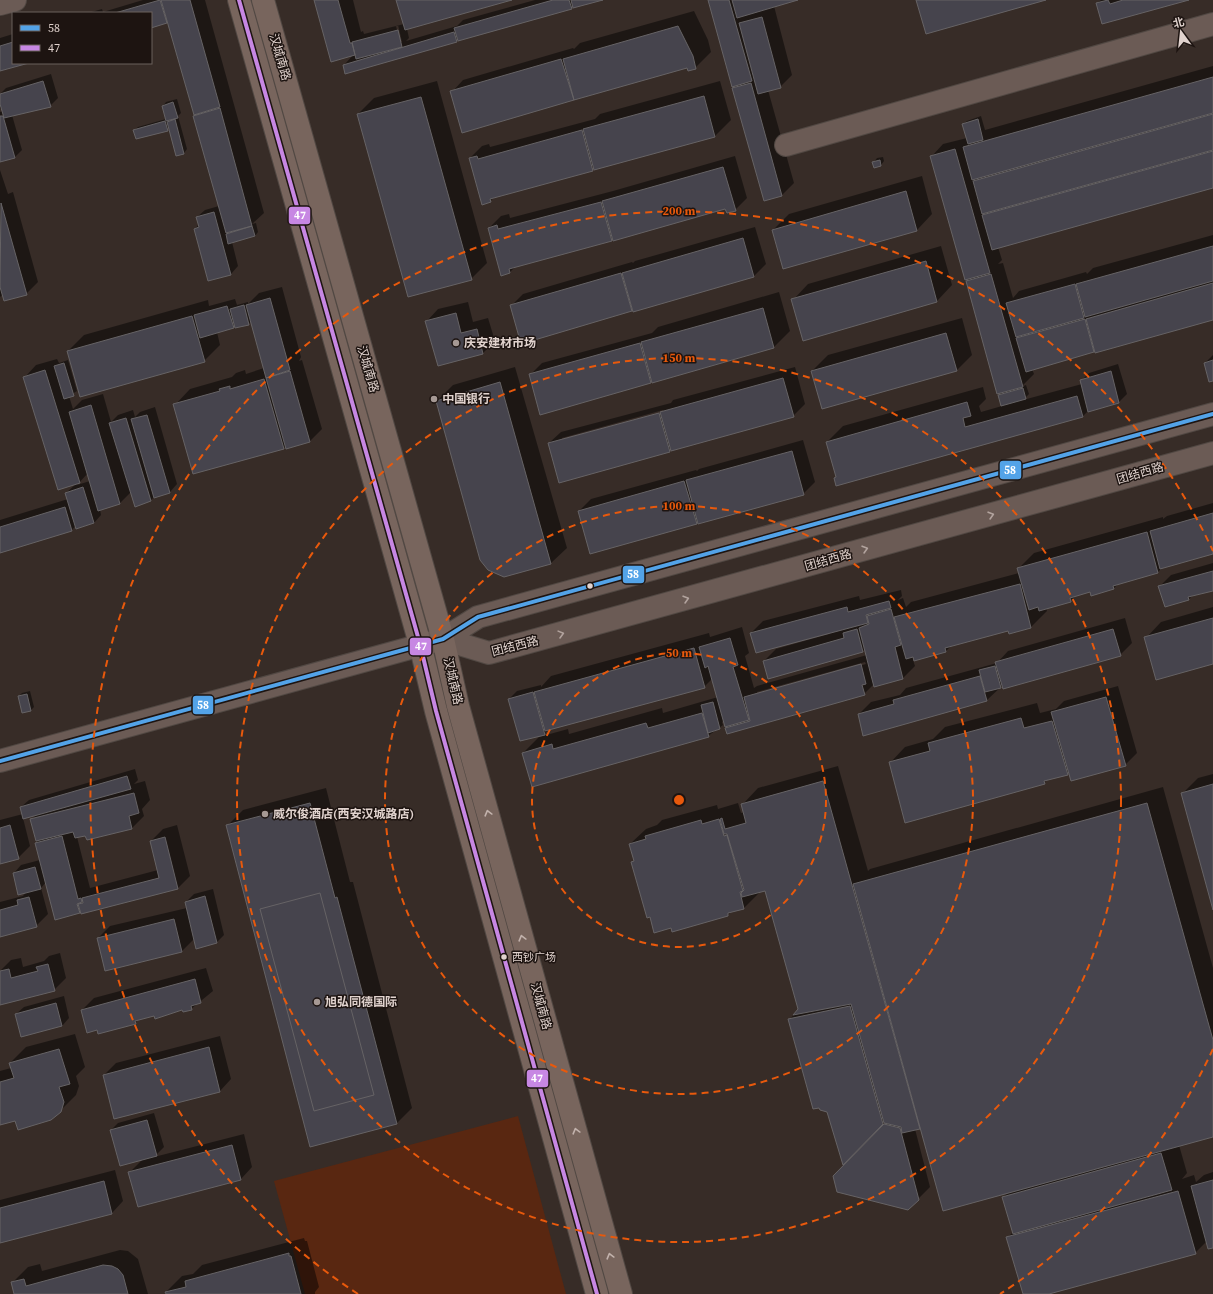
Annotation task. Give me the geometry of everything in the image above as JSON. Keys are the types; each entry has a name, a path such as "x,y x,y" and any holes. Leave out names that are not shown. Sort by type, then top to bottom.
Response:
{"main road":[{"name":"汉城南路","path":"239,0 420,644 436,711 597,1294"},
{"name":"汉城南路","path":"264,0 443,639 458,706 621,1294"}],"street":[{"path":"0,4 15,0"},
{"path":"786,145 1213,24"},
{"name":"团结西路","path":"0,761 420,644 443,639 478,617 1213,414"},
{"name":"团结西路","path":"443,639 489,653 1213,453"}],"shaded area":[{"path":"518,1116 566,1294 305,1294 274,1181"}],"building":[{"path":"160,0 167,23 152,28 152,12 118,12"},
{"path":"161,0 190,0 220,107 194,115"},
{"path":"314,0 338,0 350,43 352,43 355,55 331,62"},
{"path":"396,0 512,0 405,30"},
{"path":"553,0 569,0 572,9 458,41 454,28"},
{"path":"571,0 603,0 573,8"},
{"path":"708,0 729,0 752,81 732,87"},
{"path":"732,0 798,0 737,18"},
{"path":"916,0 1046,0 926,34"},
{"path":"1108,0 1110,4 1123,0 1189,0 1102,24 1096,3"},
{"path":"762,17 781,88 758,94 739,23"},
{"path":"678,26 693,56 696,69 688,71 687,68 574,100 563,59"},
{"path":"398,30 402,47 356,59 352,42"},
{"path":"454,32 457,42 345,74 343,65"},
{"path":"12,42 12,64 25,64 0,71 0,46"},
{"path":"561,59 574,100 462,133 450,91"},
{"path":"1213,77 1213,113 972,180 963,147"},
{"path":"43,81 51,107 4,118 0,104 0,94"},
{"path":"751,83 782,196 764,201 732,88"},
{"path":"704,96 715,137 594,170 583,129"},
{"path":"421,97 472,280 408,297 357,114"},
{"path":"173,102 178,118 166,121 162,106"},
{"path":"220,108 252,226 226,233 193,116"},
{"path":"1213,114 1213,150 982,214 973,181"},
{"path":"0,116 3,116 15,158 0,162"},
{"path":"175,119 184,154 176,156 167,122"},
{"path":"978,119 983,140 968,144 962,124"},
{"path":"165,121 168,131 136,139 133,130"},
{"path":"582,130 593,171 490,199 491,202 482,205 469,158 477,156 478,159"},
{"path":"955,149 990,273 965,280 930,156"},
{"path":"1213,151 1213,188 992,250 982,215"},
{"path":"880,160 881,166 874,168 872,162"},
{"path":"723,167 736,211 727,213 725,209 613,241 602,201"},
{"path":"906,191 917,231 783,269 772,230"},
{"path":"601,202 612,241 509,269 510,273 501,276 488,228 497,225 498,229"},
{"path":"1,203 27,295 4,301 0,287"},
{"path":"214,212 231,275 208,281 194,229 199,227 196,217"},
{"path":"252,226 255,236 228,244 226,234"},
{"path":"743,238 754,277 633,312 622,273"},
{"path":"1213,246 1213,281 1085,317 1076,284"},
{"path":"926,261 937,302 803,341 791,299"},
{"path":"621,273 632,311 521,344 510,305"},
{"path":"991,274 1023,387 997,394 966,281"},
{"path":"1213,283 1213,320 1095,353 1086,319"},
{"path":"1075,284 1084,318 1016,337 1006,303"},
{"path":"270,298 290,370 266,378 246,305"},
{"path":"244,305 249,325 235,328 230,309"},
{"path":"227,306 234,328 200,338 194,315"},
{"path":"763,308 774,348 652,383 641,342"},
{"name":"庆安建材市场","path":"456,313 461,333 477,329 483,354 438,366 425,321"},
{"path":"192,316 205,362 80,397 67,351"},
{"path":"1085,319 1094,352 1026,372 1016,338"},
{"path":"946,333 957,371 822,409 811,371"},
{"path":"640,343 651,383 540,415 529,374"},
{"path":"1213,360 1213,381 1209,382 1204,363"},
{"path":"64,363 74,396 64,399 54,366"},
{"path":"45,370 80,483 58,490 23,377"},
{"path":"290,371 310,442 286,449 266,378"},
{"path":"1111,371 1119,403 1088,412 1080,380"},
{"path":"783,378 794,417 671,451 660,412"},
{"path":"264,379 284,449 193,474 173,404 220,391 219,389 230,386 230,389"},
{"path":"500,382 551,564 504,577 488,570 480,560 436,401"},
{"path":"1023,388 1026,399 1001,406 998,395"},
{"path":"1077,396 1083,417 836,486 834,478 836,477 826,442 967,402 971,416 963,418 965,427"},
{"path":"91,405 120,504 98,511 69,412"},
{"path":"659,413 670,452 559,483 548,443"},
{"path":"147,415 170,493 154,498 131,419"},
{"path":"126,418 151,501 135,507 109,423"},
{"path":"792,451 804,495 698,524 686,480"},
{"path":"684,481 697,524 590,554 578,511"},
{"path":"83,487 94,523 76,529 65,493"},
{"path":"65,507 72,531 0,553 0,527"},
{"path":"1213,513 1213,554 1160,569 1150,531"},
{"path":"1147,532 1158,573 1113,586 1114,589 1091,596 1090,592 1070,598 1071,602 1039,611 1038,607 1029,610 1017,568"},
{"path":"1213,571 1213,591 1188,597 1189,600 1165,607 1158,586"},
{"path":"1020,584 1031,628 1009,634 1008,631 945,648 946,652 914,661 913,657 906,659 894,617"},
{"path":"889,601 891,608 866,615 868,623 756,653 750,633 847,607 848,612"},
{"path":"891,609 901,645 895,647 903,679 874,687 859,628 869,624 867,616"},
{"path":"1213,618 1213,664 1156,680 1144,637"},
{"path":"857,629 863,652 768,679 763,661 844,638 843,633"},
{"path":"1113,629 1121,656 1003,689 995,662"},
{"path":"730,638 738,665 733,667 749,720 725,727 708,666 705,668 699,647"},
{"path":"694,648 705,688 545,731 534,692"},
{"path":"861,664 866,684 862,685 865,695 727,734 725,728 750,721 744,697"},
{"path":"995,666 1001,688 985,692 979,670"},
{"path":"980,676 987,701 863,736 858,714 894,704 893,700"},
{"path":"533,692 545,735 520,741 508,699"},
{"path":"27,694 31,711 22,713 18,696"},
{"path":"1106,697 1126,766 1071,781 1051,712"},
{"path":"713,702 720,729 708,733 701,705"},
{"path":"702,713 709,737 532,787 522,753 552,744 553,749 646,723 648,728"},
{"path":"1021,718 1024,728 1052,721 1068,775 1044,781 1045,784 905,823 889,762 930,751 928,743"},
{"path":"127,776 131,789 23,819 20,807"},
{"path":"823,781 920,1129 902,1133 901,1127 884,1123 851,1004 793,1015 798,1009 765,891 742,897 741,893 744,890 727,834 724,834 720,819 722,818 725,829 746,823 741,804"},
{"path":"1213,784 1213,910 1181,793"},
{"path":"134,793 139,813 129,816 132,829 87,840 85,836 75,838 73,832 36,841 30,819"},
{"path":"310,803 335,898 337,897 397,1124 310,1147 226,825"},
{"path":"1147,803 1213,1040 1213,1137 943,1211 853,884"},
{"path":"719,819 724,836 727,835 743,891 740,892 744,909 728,913 728,916 672,932 671,928 654,933 650,917 647,918 631,862 634,861 629,844 646,839 645,836 701,820 702,824"},
{"path":"10,825 19,859 0,864 0,828"},
{"path":"62,836 78,899 81,898 82,902 77,904 80,913 55,920 35,843"},
{"path":"165,837 178,889 81,914 78,904 83,903 82,898 159,878 150,841"},
{"path":"35,867 41,889 18,895 13,873"},
{"name":"旭弘同德国际","path":"320,893 374,1095 314,1111 260,909"},
{"path":"205,896 217,943 196,949 185,902"},
{"path":"29,897 37,927 0,937 0,910 18,905 17,900"},
{"path":"174,919 182,952 105,971 97,938"},
{"path":"48,964 55,991 0,1005 0,971 9,969 11,978 38,971 36,967"},
{"path":"195,979 201,1003 191,1006 192,1010 183,1012 182,1010 155,1019 154,1016 135,1021 136,1024 98,1034 97,1030 87,1033 81,1010"},
{"path":"56,1003 62,1026 21,1037 15,1014"},
{"path":"850,1006 883,1124 843,1165 827,1112 820,1110 819,1108 813,1109 788,1019"},
{"path":"209,1047 220,1092 114,1119 103,1075"},
{"path":"59,1049 70,1084 59,1087 64,1102 61,1112 51,1120 18,1130 15,1121 0,1125 0,1082 14,1078 9,1063"},
{"path":"147,1120 157,1156 120,1166 110,1130"},
{"path":"884,1124 900,1128 919,1200 908,1210 837,1192 833,1176"},
{"path":"232,1145 241,1180 138,1207 128,1172"},
{"path":"1161,1153 1172,1190 1013,1234 1002,1197"},
{"path":"1213,1180 1213,1248 1208,1249 1191,1186"},
{"path":"104,1181 112,1214 0,1243 0,1208"},
{"path":"1178,1191 1196,1254 1049,1294 1023,1294 1006,1237"},
{"path":"289,1253 301,1294 166,1294 165,1292 186,1287 185,1281"},
{"path":"103,1265 112,1266 118,1269 123,1275 128,1294 14,1294 11,1282 24,1279 26,1286"}],"transit line":[{"name":"47","path":"239,0 420,644 436,711 597,1294"},
{"name":"58","path":"0,761 443,639 478,617 1213,414"}],"place":[{"name":"庆安建材市场","path":"456,343"},
{"name":"中国银行","path":"434,399"},
{"name":"威尔俊酒店(西安汉城路店)","path":"265,814"},
{"name":"西钞广场","path":"504,957"},
{"name":"旭弘同德国际","path":"317,1002"}]}
